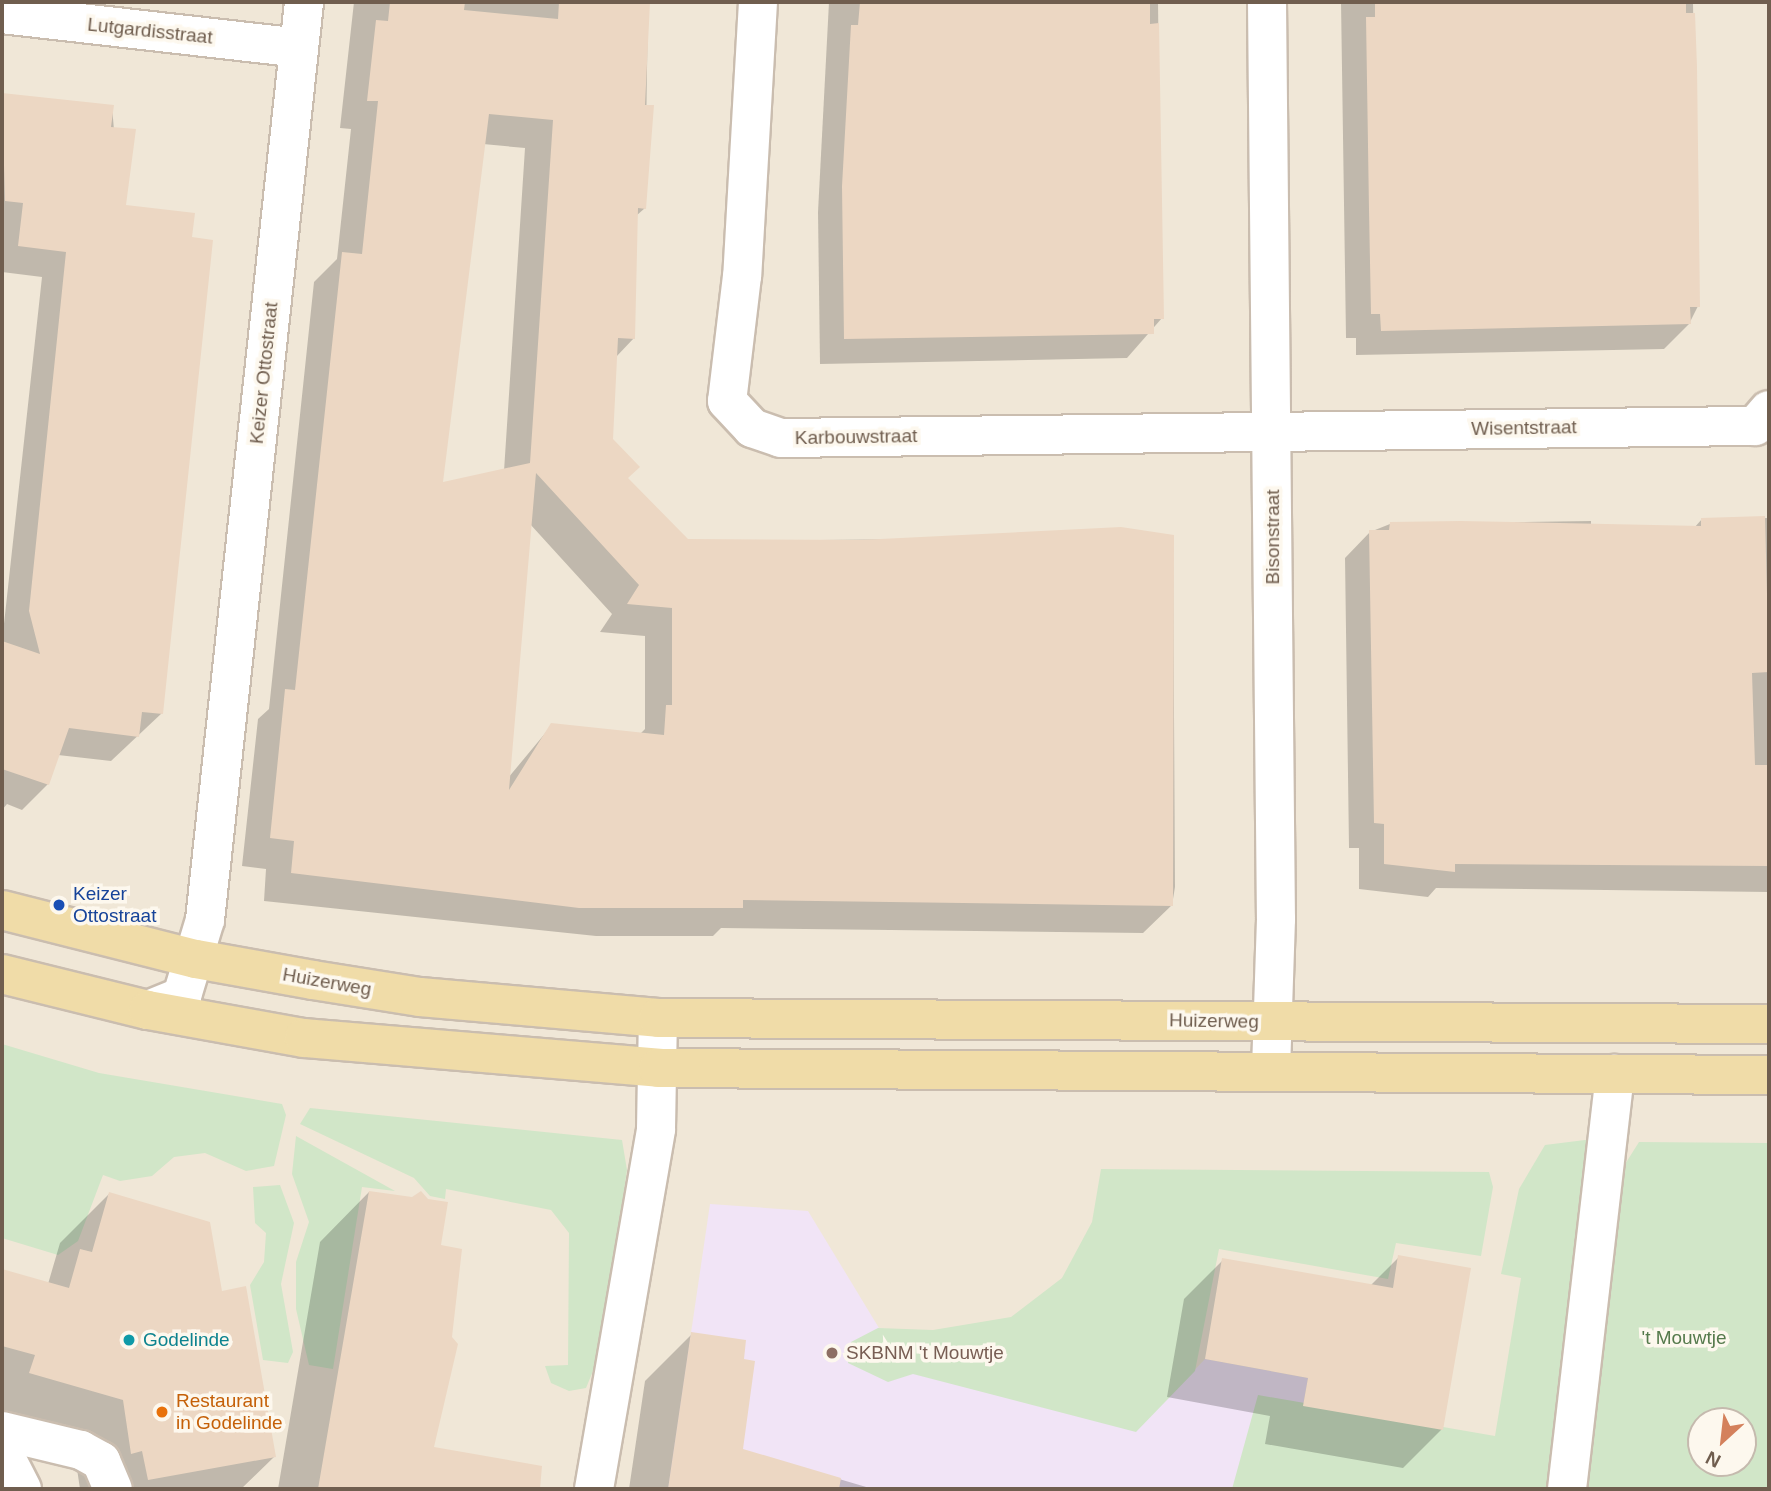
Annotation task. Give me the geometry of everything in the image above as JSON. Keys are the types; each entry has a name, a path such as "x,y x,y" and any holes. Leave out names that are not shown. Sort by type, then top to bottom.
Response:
{"main road":[{"name":"Huizerweg","path":"2,910 196,959 420,997 658,1018 1769,1024"},
{"path":"2,975 148,1010 303,1038 658,1068 1769,1075"}],"street":[{"name":"Keizer Ottostraat","path":"148,1010 182,996 196,959 304,2"},
{"name":"Karbouwstraat","path":"758,2 742,276 727,401 752,428 781,438 1272,430"},
{"name":"Bisonstraat","path":"1267,2 1272,430 1271,1071"},
{"name":"Lutgardisstraat","path":"2,15 299,48"},
{"name":"Wisentstraat","path":"1272,430 1755,426 1769,410"},
{"path":"594,1489 656,1129 658,1018"},
{"path":"1567,1489 1615,1074"},
{"path":"2,1431 81,1450 101,1461 113,1489"},
{"path":"2,1450 22,1489"}],"shaded area":[{"path":"2,2 1769,2 1769,1489 2,1489"},
{"name":"SKBNM 't Mouwtje","path":"710,1204 808,1211 879,1328 1165,1401 1205,1359 1308,1378 1303,1406 1465,1432 1496,1489 668,1489"}],"green space":[{"path":"2,1044 99,1073 282,1104 286,1115 274,1166 246,1171 205,1153 174,1157 152,1176 120,1181 103,1175 78,1241 58,1255 2,1238"},
{"path":"310,1108 622,1140 627,1170 600,1354 586,1388 569,1391 551,1383 545,1366 568,1365 569,1233 551,1210 446,1189 445,1199 430,1196 414,1178 300,1124"},
{"path":"296,1136 395,1191 362,1187 333,1369 309,1365 296,1309 296,1262 309,1222 292,1174"},
{"path":"1585,1140 1601,1143 1548,1489 1232,1489 1258,1395 1495,1436 1521,1278 1501,1274 1519,1189 1545,1145"},
{"name":"'t Mouwtje","path":"1639,1142 1769,1143 1769,1489 1578,1489 1622,1169"},
{"path":"1101,1169 1489,1172 1493,1187 1481,1256 1396,1243 1388,1279 1219,1249 1195,1371 1136,1432 913,1374 888,1382 848,1363 851,1342 878,1328 933,1330 1011,1317 1062,1278 1092,1222"},
{"path":"280,1185 294,1223 281,1284 293,1352 288,1363 263,1360 250,1285 264,1262 266,1233 255,1223 253,1187"}],"building":[{"path":"390,2 465,2 464,10 558,19 559,2 650,2 645,105 654,105 646,209 638,208 635,339 618,338 613,439 640,467 628,478 688,539 860,540 1121,527 1174,535 1173,906 743,900 743,908 579,908 291,873 294,841 270,838 285,689 295,690 342,252 362,254 378,101 367,101 376,20 388,21","holes":["489,114 553,120 530,463 443,482","536,473 639,585 627,604 672,608 672,705 666,705 664,735 551,723 509,790"]},
{"path":"860,2 1150,2 1150,24 1159,23 1164,319 1154,319 1154,334 844,339 842,186 851,25 858,25"},
{"path":"1375,2 1686,2 1686,13 1695,13 1697,67 1700,307 1690,307 1691,324 1381,331 1380,314 1371,314 1369,210 1366,17 1375,17"},
{"path":"2,93 114,105 111,127 136,129 126,205 195,213 192,237 213,240 163,714 142,712 139,737 69,728 49,785 2,769 2,641 40,654 29,611 66,252 18,246 23,203 5,201"},
{"path":"1765,516 1769,672 1752,673 1755,765 1769,765 1769,866 1455,864 1455,872 1384,864 1384,824 1374,823 1369,530 1389,530 1390,522 1460,521 1701,526 1701,518"},
{"path":"369,1191 412,1197 421,1191 428,1199 448,1202 441,1245 462,1249 452,1337 458,1344 434,1447 542,1466 540,1489 318,1489"},
{"path":"109,1192 210,1222 222,1291 246,1286 276,1457 148,1480 142,1451 131,1454 123,1400 29,1373 35,1355 2,1346 2,1269 69,1288 80,1249 92,1252"},
{"path":"1398,1255 1471,1268 1443,1430 1303,1406 1308,1378 1205,1359 1222,1258 1393,1288"},
{"path":"691,1332 746,1340 744,1359 755,1361 743,1449 841,1478 839,1489 668,1489"}],"place":[{"name":"Keizer Ottostraat","path":"59,905"},
{"name":"Godelinde","path":"129,1340"},
{"name":"SKBNM 't Mouwtje","path":"832,1353"},
{"name":"Restaurant in Godelinde","path":"162,1412"}]}
